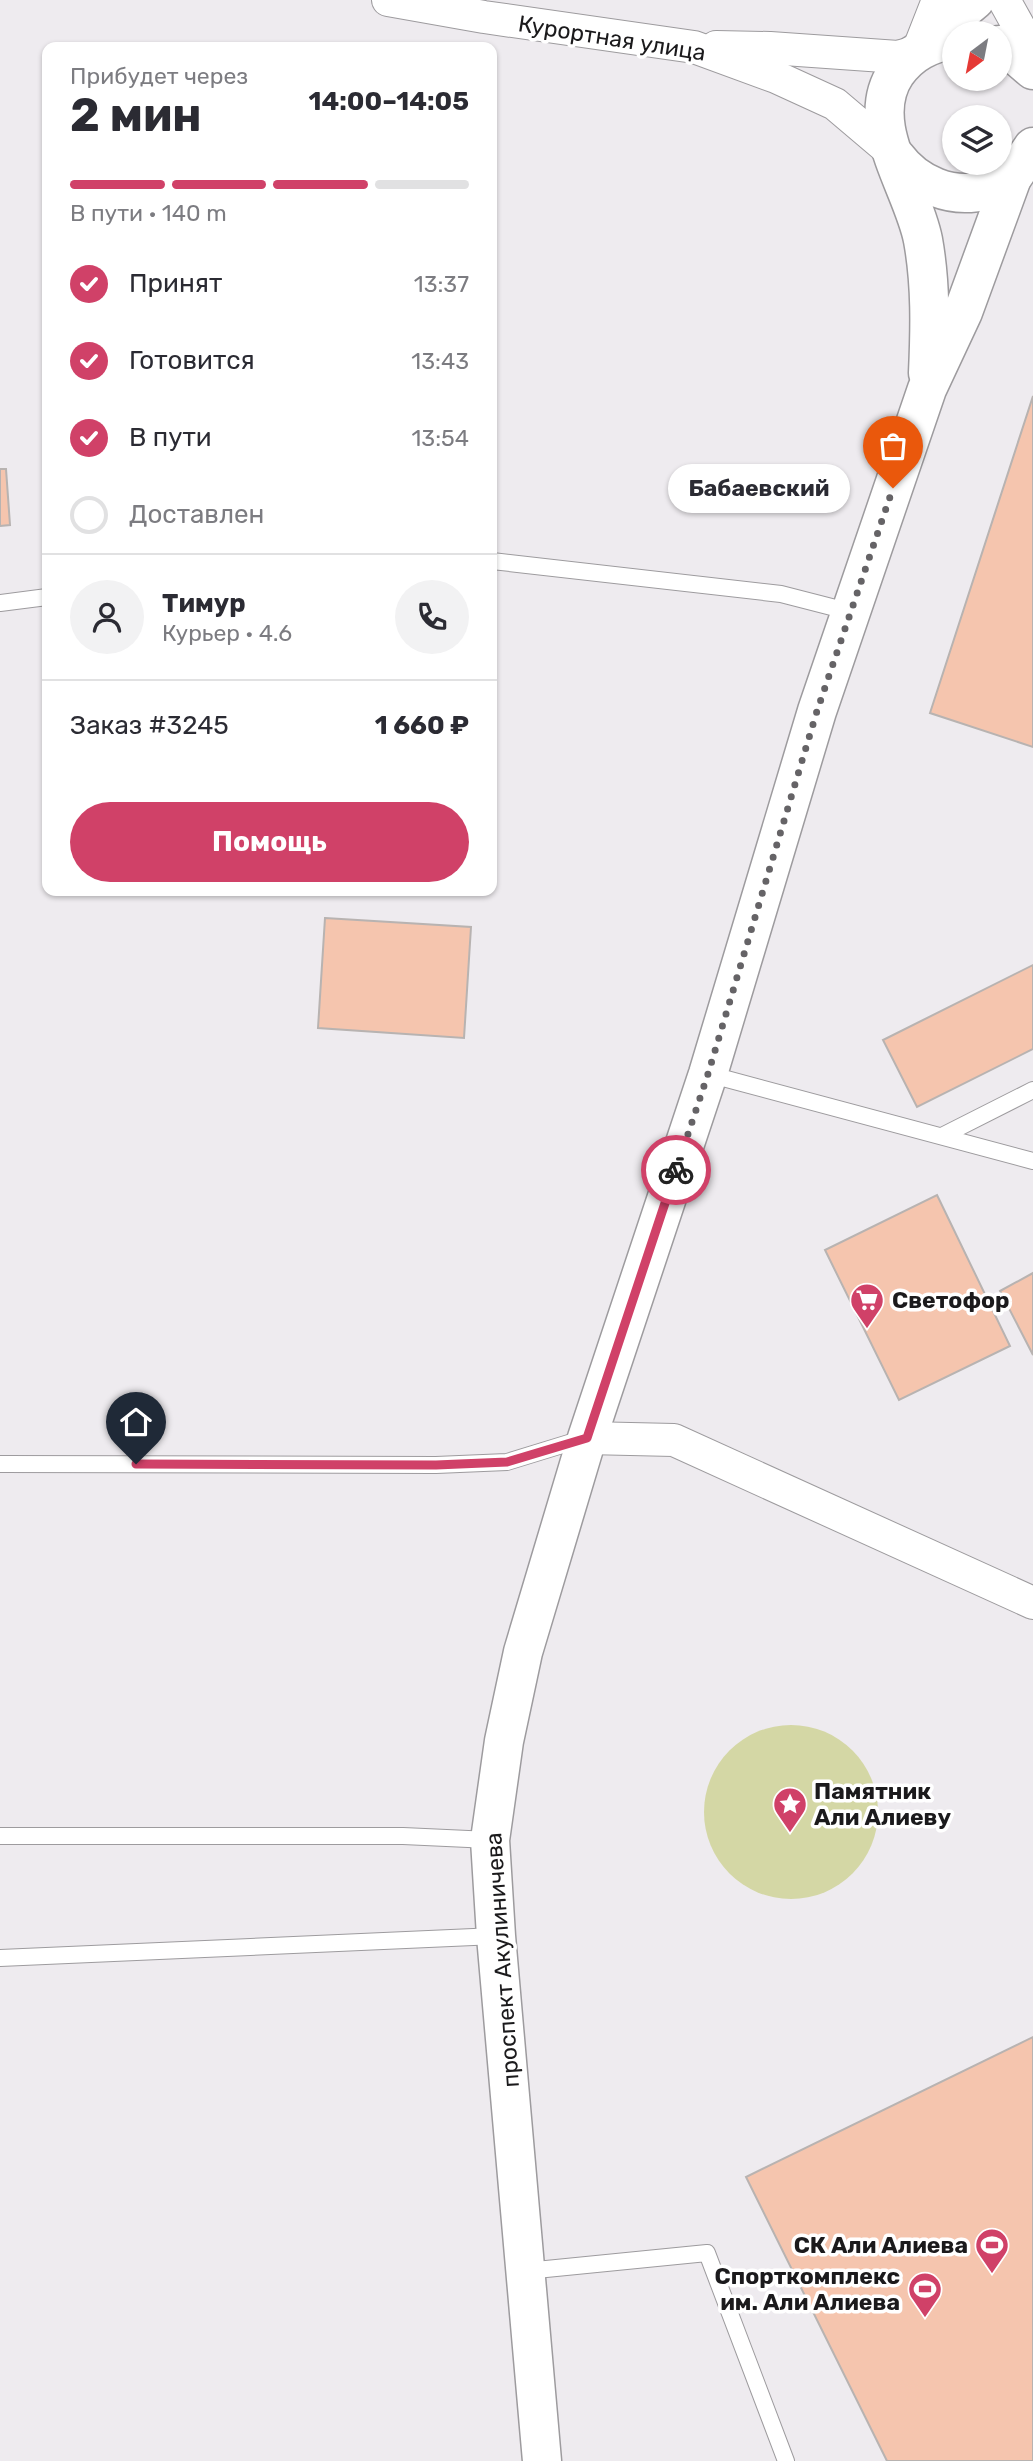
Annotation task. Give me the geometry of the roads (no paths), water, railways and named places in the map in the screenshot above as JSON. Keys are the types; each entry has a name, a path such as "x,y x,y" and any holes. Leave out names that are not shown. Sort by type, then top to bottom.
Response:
{"main road":[{"path":"927,389 930,298 923,239 886,136 885,98 892,80 903,64 934,44 944,26 975,0"},
{"path":"1012,52 1033,71"},
{"path":"894,154 917,178 947,191 985,190 1026,165"},
{"path":"927,389 1026,165"},
{"name":"проспект Акулиничева","path":"542,2461 490,1840 505,1741 523,1651 587,1438 708,1074 813,724 927,389"}],"street":[{"name":"Курортная улица","path":"388,0 484,18 694,47 835,104 894,154"},
{"path":"694,47 771,48 898,57 934,44 938,0"},
{"path":"1004,0 1033,52"},
{"path":"587,1438 674,1440 1033,1603"}],"lane":[{"path":"497,562 781,594 851,612"},
{"path":"0,603 42,598"},
{"path":"708,1074 1033,1161"},
{"path":"942,1136 1033,1090"},
{"path":"0,1464 495,1463 507,1462 587,1438"},
{"path":"0,1836 403,1836 490,1840"},
{"path":"0,1958 496,1936"},
{"path":"526,2271 707,2253 786,2461"}],"place":[{"name":"Бабаевский","path":"893,488"},
{"name":"Светофор","path":"867,1330"},
{"name":"Памятник Али Алиеву","path":"790,1834"},
{"name":"СК Али Алиева","path":"992,2275"},
{"name":"Спорткомплекс им. Али Алиева","path":"925,2319"}]}
